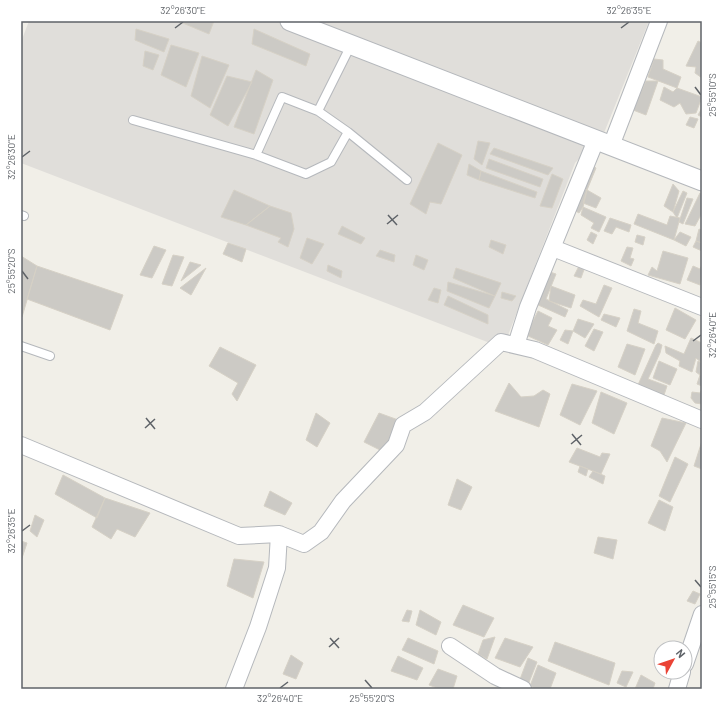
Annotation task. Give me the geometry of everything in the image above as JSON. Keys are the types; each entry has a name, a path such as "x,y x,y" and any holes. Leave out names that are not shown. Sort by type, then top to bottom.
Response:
{"street":[{"path":"290,21 702,181"},
{"path":"516,345 528,307 553,248 659,21"},
{"path":"553,248 702,307"},
{"path":"21,445 239,536 279,534 304,544 321,532 344,501 396,445 403,425 425,412 501,342 536,350 702,420"},
{"path":"234,689 258,627 277,568 279,534"},
{"path":"693,640 702,614"},
{"path":"450,646 494,676 523,689"}],"lane":[{"path":"318,111 351,45"},
{"path":"256,155 282,97 318,111 348,132 406,180"},
{"path":"133,120 256,155 306,174 331,162 348,132"},
{"path":"21,346 50,356"}],"shaded area":[{"path":"29,21 649,21 604,133 575,163 503,348 21,163 21,42"}],"building":[{"path":"178,21 214,21 209,34"},
{"path":"136,29 169,39 164,52 135,40"},
{"path":"254,29 310,54 306,66 252,44"},
{"path":"698,41 702,43 702,78 695,73 696,67 686,66"},
{"path":"171,45 199,53 186,87 161,75"},
{"path":"145,51 159,55 153,70 143,66"},
{"path":"202,56 229,65 210,108 191,96"},
{"path":"654,59 663,60 663,69 681,77 677,88 648,77"},
{"path":"256,70 273,80 254,134 234,127"},
{"path":"227,76 252,82 228,126 210,115"},
{"path":"646,81 658,81 646,115 633,110"},
{"path":"664,87 673,92 677,88 702,97 696,113 686,114 680,103 674,107 660,100"},
{"path":"702,108 702,117 698,115"},
{"path":"690,117 698,119 694,128 686,125"},
{"path":"478,141 490,143 482,165 474,159"},
{"path":"438,143 462,155 441,204 430,202 426,214 410,204"},
{"path":"494,148 553,168 548,175 490,154"},
{"path":"489,159 543,179 540,187 486,168"},
{"path":"469,164 481,171 479,180 467,175"},
{"path":"590,164 596,168 587,190 583,186"},
{"path":"481,171 537,192 535,198 479,180"},
{"path":"552,174 563,179 552,208 540,206"},
{"path":"673,184 679,191 673,212 664,206"},
{"path":"581,189 587,190 583,207 579,213 574,210"},
{"path":"234,190 270,206 246,225 221,217"},
{"path":"587,190 601,198 596,208 583,203"},
{"path":"683,191 687,193 677,218 673,212"},
{"path":"700,193 702,194 702,213 695,226 685,224"},
{"path":"687,198 693,199 683,224 679,222"},
{"path":"270,206 291,213 294,229 288,247 278,242 281,238 246,225"},
{"path":"583,207 606,217 599,232 591,228 594,223 581,215"},
{"path":"638,214 667,225 670,216 680,218 674,240 634,224"},
{"path":"610,218 631,225 629,232 616,227 612,234 604,231"},
{"path":"342,226 365,238 361,244 338,234"},
{"path":"699,229 702,230 702,243 696,241"},
{"path":"591,232 597,235 593,244 587,240"},
{"path":"680,232 691,237 686,246 674,240"},
{"path":"637,235 645,237 643,245 635,242"},
{"path":"307,238 324,244 312,264 300,258"},
{"path":"491,240 506,245 503,254 489,247"},
{"path":"696,241 702,243 702,251 693,247"},
{"path":"228,243 246,249 242,262 223,254"},
{"path":"154,246 166,250 152,278 140,275"},
{"path":"627,247 633,248 630,258 634,259 631,266 621,261"},
{"path":"380,250 395,255 394,262 376,256"},
{"path":"663,251 688,258 680,284 648,275 652,267 657,271"},
{"path":"173,255 184,257 172,286 162,284"},
{"path":"416,255 428,260 424,270 413,265"},
{"path":"21,256 37,266 22,317 21,317"},
{"path":"582,260 586,264 581,278 574,276"},
{"path":"190,262 201,265 181,281"},
{"path":"328,265 342,271 341,278 327,271"},
{"path":"702,265 700,285 687,280 693,266 700,269"},
{"path":"37,266 123,295 110,330 27,299"},
{"path":"206,268 191,295 180,288"},
{"path":"456,268 501,283 495,296 453,278"},
{"path":"547,271 556,274 546,299 568,310 565,317 536,304"},
{"path":"448,282 495,296 489,308 447,291"},
{"path":"604,285 612,288 599,317 580,306 583,300 596,304"},
{"path":"551,286 575,295 571,308 549,301"},
{"path":"434,288 441,290 438,303 428,300"},
{"path":"502,292 516,296 512,301 501,298"},
{"path":"448,296 488,315 488,324 444,305"},
{"path":"675,308 696,320 685,339 666,330"},
{"path":"634,309 641,311 638,323 658,331 654,344 627,331"},
{"path":"538,311 552,318 548,326 557,330 548,345 526,335"},
{"path":"604,314 620,318 616,327 601,320"},
{"path":"578,319 594,324 585,338 573,331"},
{"path":"594,329 603,332 594,351 585,346"},
{"path":"565,330 573,331 568,344 560,340"},
{"path":"691,338 702,343 702,363 696,358 692,372 679,366 680,361 666,353 665,346 684,354"},
{"path":"658,343 662,345 660,353 648,379 667,386 664,395 637,387"},
{"path":"627,344 645,349 635,375 618,367"},
{"path":"220,347 256,365 237,401 232,394 238,383 209,366"},
{"path":"659,361 677,369 670,385 653,378"},
{"path":"698,361 702,363 700,375 696,372"},
{"path":"700,375 702,375 702,386 697,384"},
{"path":"509,383 521,397 534,396 543,390 550,394 539,427 495,411"},
{"path":"572,384 597,391 580,425 560,415"},
{"path":"702,389 702,404 695,403 691,398 692,392 700,393"},
{"path":"601,392 627,403 614,434 592,423"},
{"path":"316,413 330,423 317,447 306,440"},
{"path":"379,413 401,421 382,451 364,442"},
{"path":"662,418 686,423 667,462 660,451 651,446"},
{"path":"702,441 702,469 694,466"},
{"path":"577,448 600,457 602,453 610,454 601,474 569,462"},
{"path":"675,457 688,464 670,502 659,496"},
{"path":"580,466 588,469 586,476 578,472"},
{"path":"593,471 605,476 603,484 589,477"},
{"path":"63,475 105,498 97,518 55,494"},
{"path":"457,479 472,487 461,510 448,505"},
{"path":"270,491 292,503 285,515 264,506"},
{"path":"105,498 150,513 135,537 117,529 111,539 92,527"},
{"path":"659,500 673,507 665,531 648,523"},
{"path":"35,515 44,520 37,537 30,531"},
{"path":"598,537 617,540 613,559 594,553"},
{"path":"21,541 27,543 21,561"},
{"path":"234,559 264,562 253,598 227,586"},
{"path":"693,591 700,594 695,604 687,601"},
{"path":"463,605 494,618 484,637 453,625"},
{"path":"407,610 412,611 409,622 402,621"},
{"path":"420,610 441,622 436,635 416,625"},
{"path":"495,637 487,659 478,654 483,640"},
{"path":"408,638 438,651 434,664 402,650"},
{"path":"505,638 533,647 520,667 495,658"},
{"path":"555,642 615,663 609,685 548,661"},
{"path":"291,655 303,663 296,679 283,674"},
{"path":"398,656 423,668 417,680 391,671"},
{"path":"528,658 537,662 528,685 519,682"},
{"path":"538,665 556,673 550,689 537,689 530,686"},
{"path":"438,669 457,676 453,689 440,689 429,685"},
{"path":"622,671 633,672 626,687 617,683"},
{"path":"641,675 655,683 653,689 635,689"}]}
